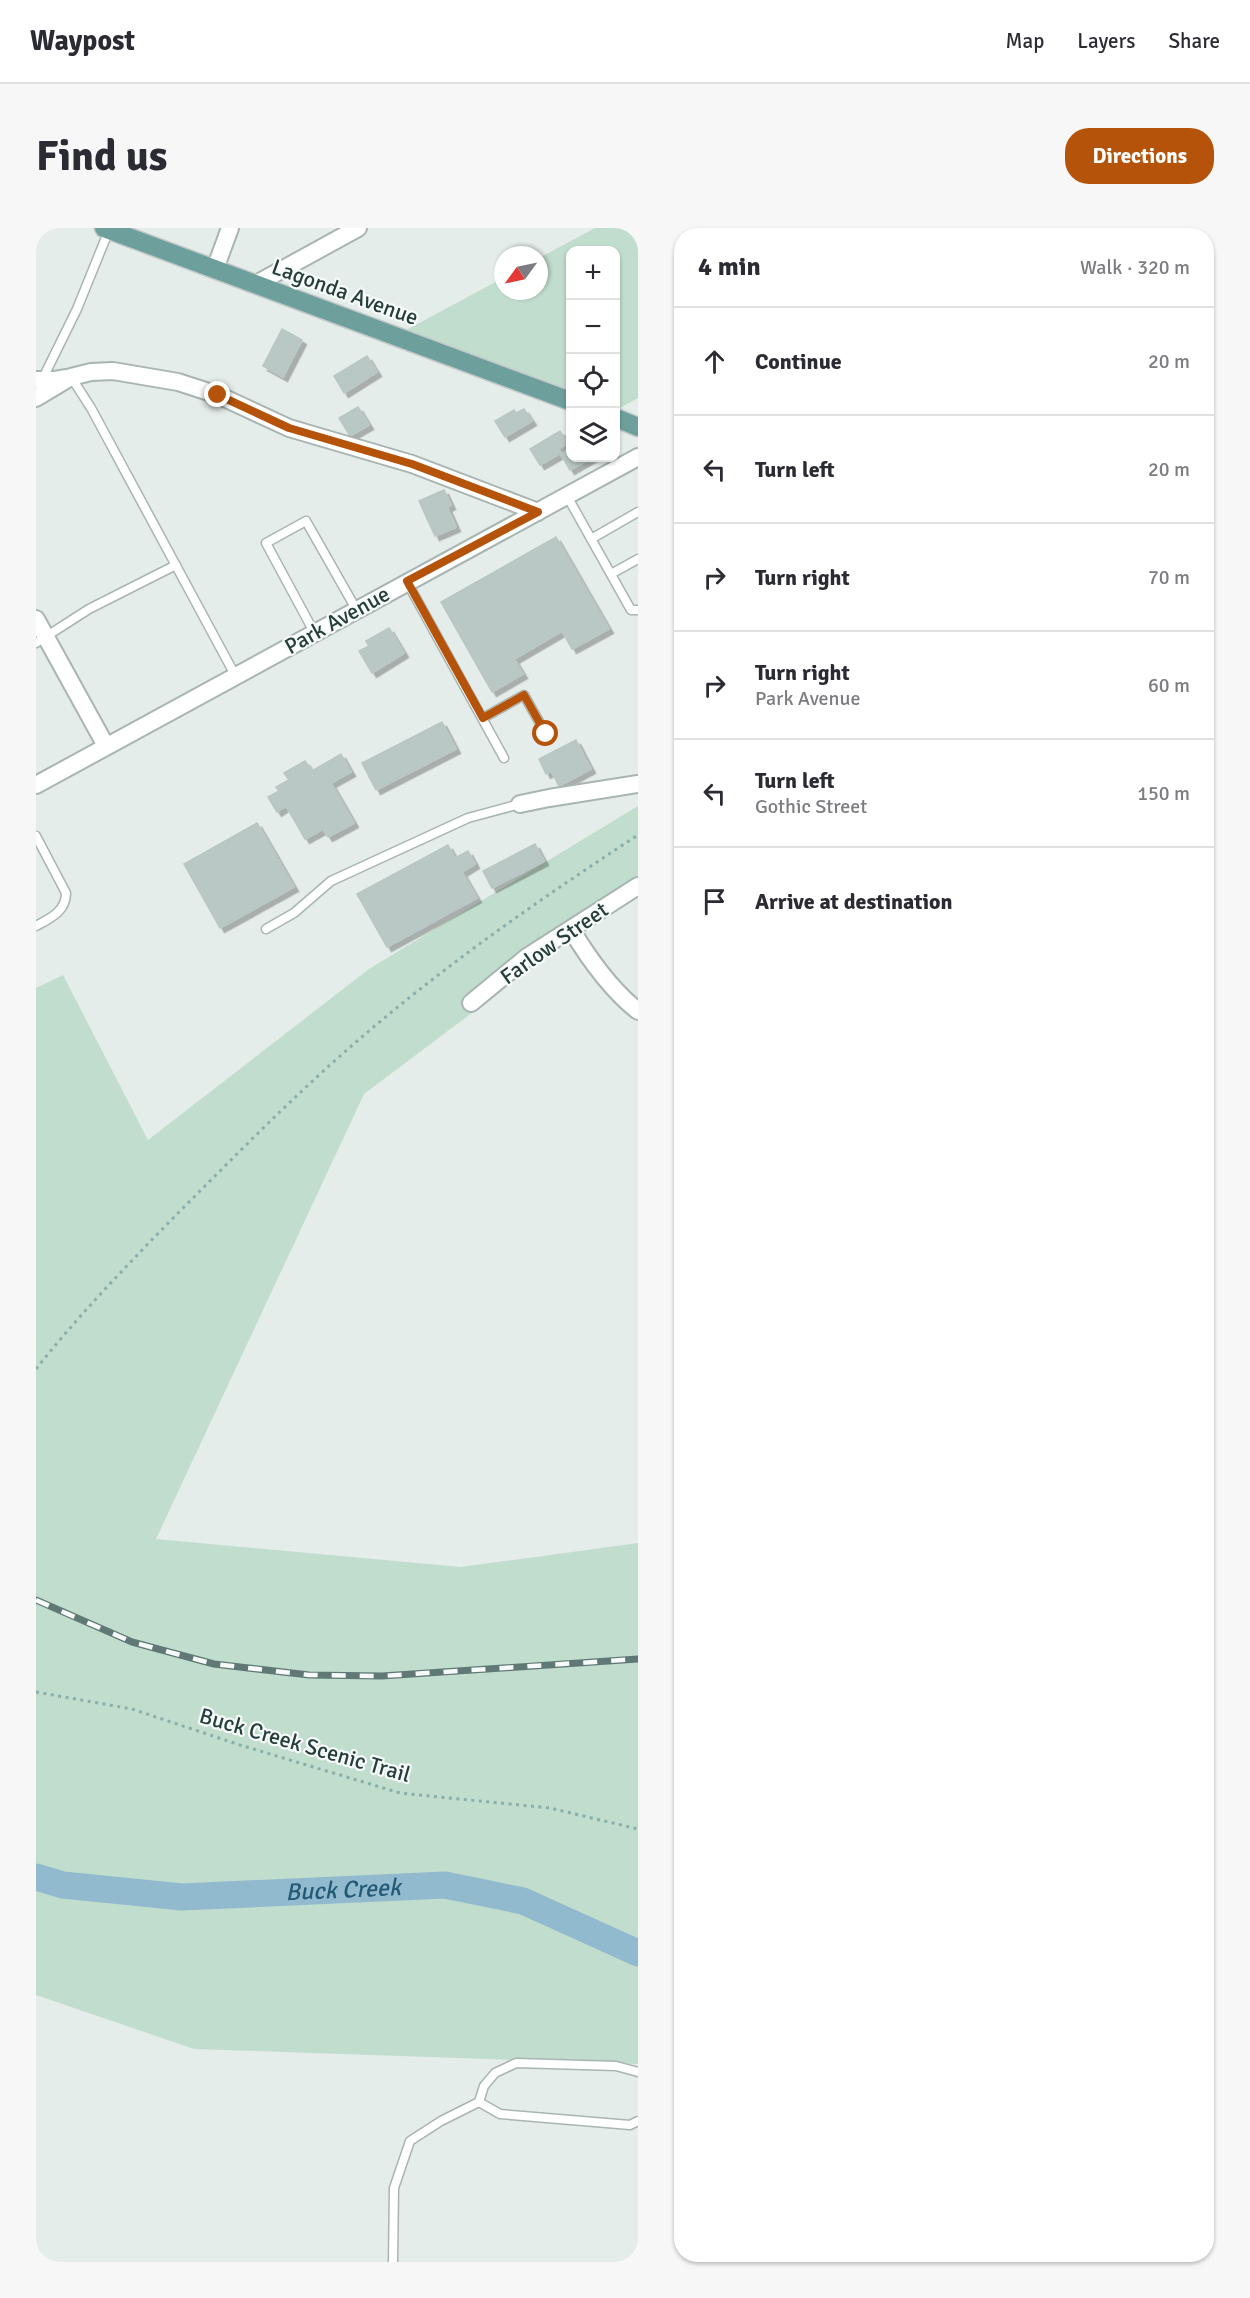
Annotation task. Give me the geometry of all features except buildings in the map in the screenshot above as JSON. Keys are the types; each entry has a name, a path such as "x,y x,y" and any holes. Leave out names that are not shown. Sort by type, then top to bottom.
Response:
{"main road":[{"name":"Lagonda Avenue","path":"106,229 566,400"},
{"path":"620,420 638,427"}],"street":[{"path":"215,269 230,228"},
{"path":"256,284 358,228"},
{"path":"39,380 113,371 178,382 218,395 289,428 412,464 538,512"},
{"path":"36,398 71,377"},
{"name":"Park Avenue","path":"36,785 638,457"},
{"path":"36,619 41,640 106,746"},
{"path":"520,804 638,784"},
{"name":"Farlow Street","path":"471,1003 527,957 638,886"},
{"path":"571,929 604,976 623,999 638,1011"}],"lane":[{"path":"39,380 77,309 106,229"},
{"path":"71,377 91,408 235,675"},
{"path":"567,496 631,610 638,610"},
{"path":"591,538 638,512"},
{"path":"314,632 266,543 296,526 306,521 356,609"},
{"path":"611,574 638,559"},
{"path":"41,640 89,609 176,565"},
{"path":"407,581 504,758"},
{"path":"483,718 524,695 546,734"},
{"path":"266,929 294,913 331,881 468,818 520,804"},
{"path":"36,836 66,893 66,902 62,909 36,926"},
{"path":"393,2262 394,2188 410,2141 441,2121 479,2102 484,2086 495,2073 516,2063 616,2066 638,2072"},
{"path":"479,2102 500,2114 630,2125 638,2121"}],"path":[{"path":"36,1370 132,1260 220,1171 339,1057 432,981 537,901 638,835"},
{"name":"Buck Creek Scenic Trail","path":"36,1692 132,1709 240,1745 400,1793 550,1808 638,1829"}],"green space":[{"path":"595,228 638,228 638,398 620,408 620,246 566,246 566,400 395,336 494,283 494,300 548,300 548,253"},
{"path":"638,806 638,888 364,1094 156,1539 461,1567 638,1543 638,2064 194,2049 36,1995 36,988 63,975 148,1140 369,969"}],"waterway":[{"name":"Buck Creek","path":"36,1877 63,1885 182,1897 445,1885 523,1901 638,1953"}],"railway":[{"path":"36,1600 132,1642 214,1664 309,1675 382,1676 638,1659"}],"route":[{"path":"218,395 289,428 412,464 538,512 407,581 483,718 524,695 546,734"}]}
